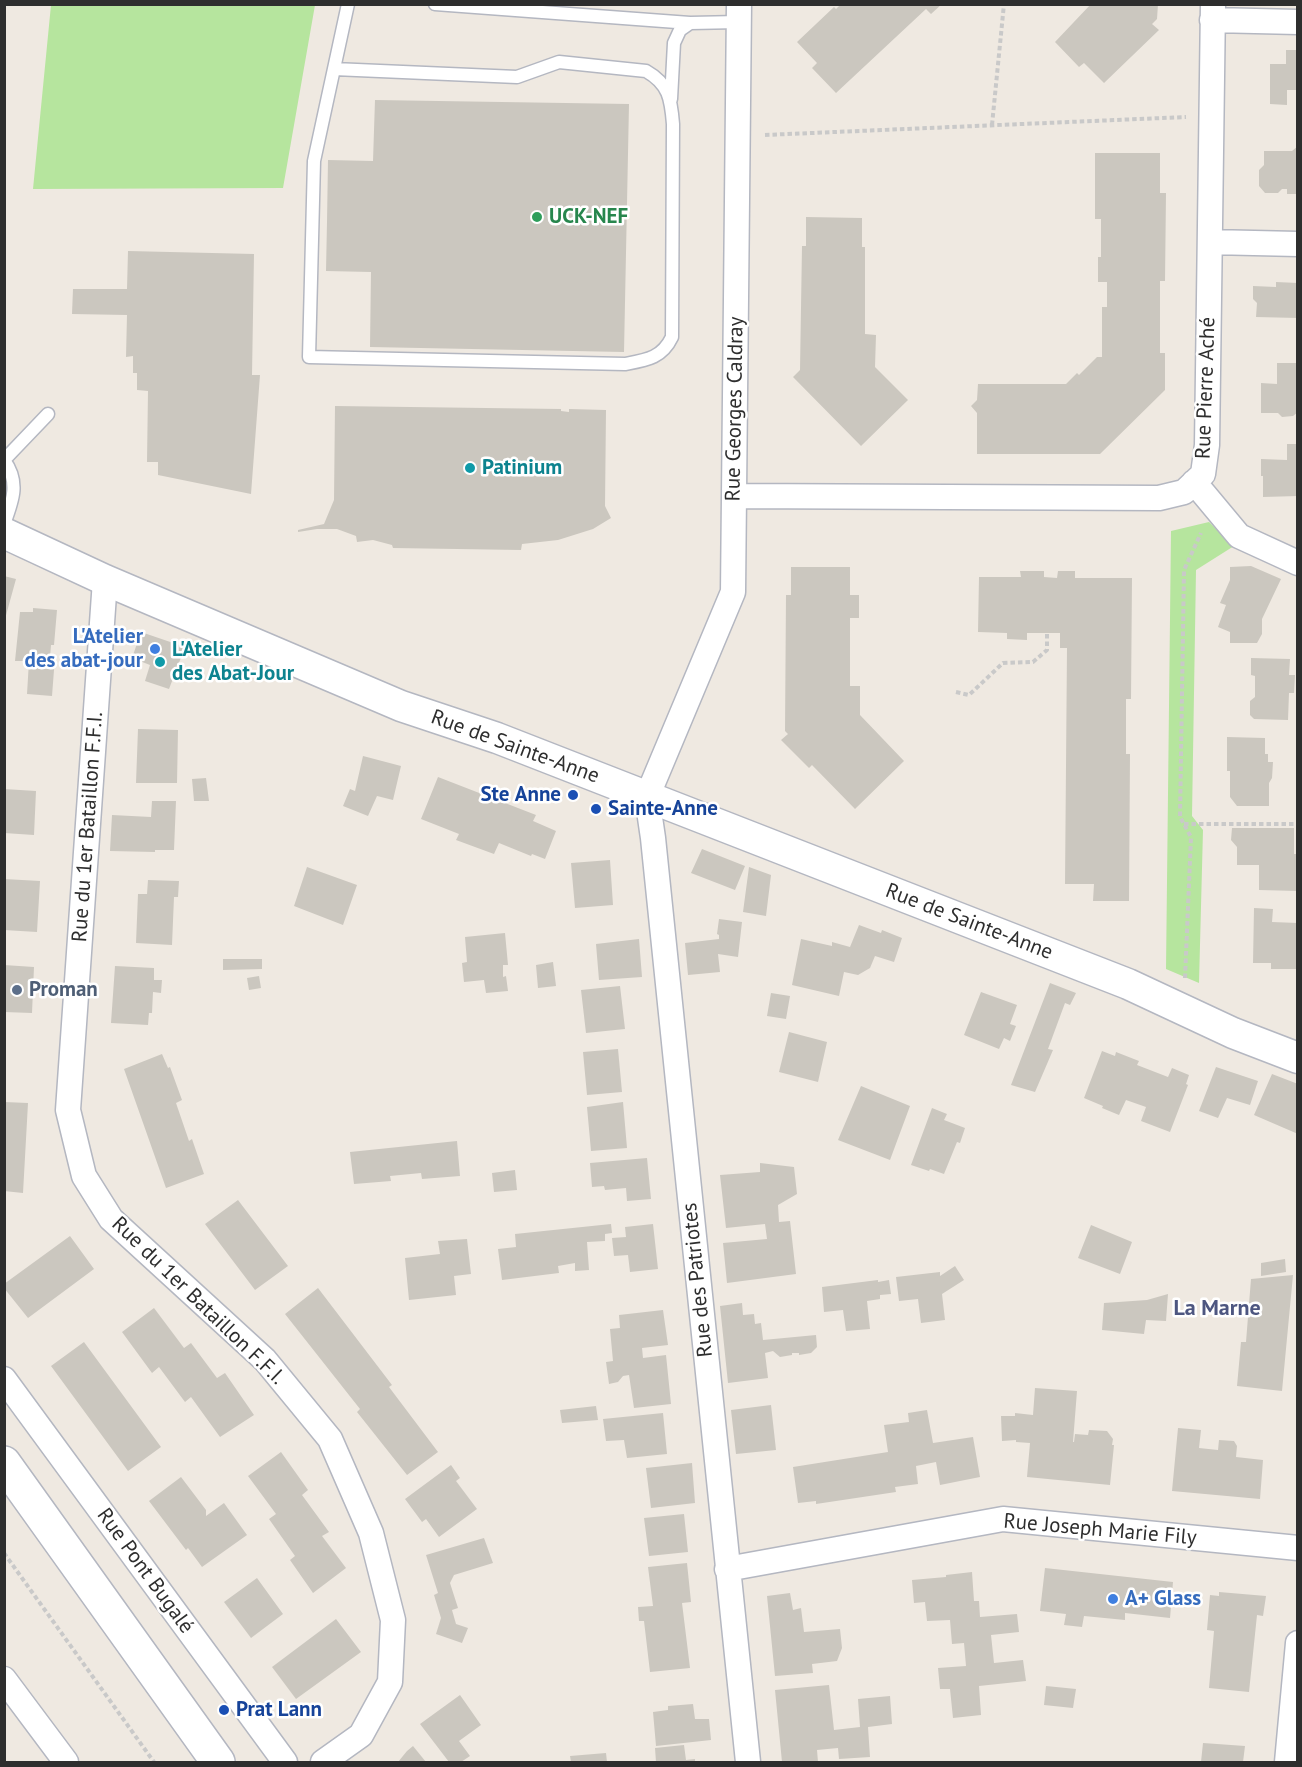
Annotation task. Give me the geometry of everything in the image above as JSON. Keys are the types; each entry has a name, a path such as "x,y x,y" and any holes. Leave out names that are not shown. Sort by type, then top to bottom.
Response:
{"main road":[{"path":"4,1463 218,1762"}],"street":[{"path":"1212,12 1298,22"},
{"name":"Rue Pierre Aché","path":"734,496 1159,498 1184,492 1203,474 1207,445 1212,12"},
{"name":"Rue Georges Caldray","path":"647,797 733,592 739,13"},
{"path":"1210,242 1298,244"},
{"path":"1194,482 1239,536 1298,563"},
{"name":"Rue de Sainte-Anne","path":"4,533 105,580 401,706 497,738 1128,984 1233,1033 1298,1058"},
{"name":"Rue du 1er Bataillon F.F.I.","path":"105,580 68,1110 84,1176 111,1219 265,1360 330,1439 371,1533 393,1620 390,1682 361,1735 323,1762"},
{"name":"Rue des Patriotes","path":"647,797 748,1762"},
{"name":"Rue Pont Bugalé","path":"4,1379 285,1762"},
{"name":"Rue Joseph Marie Fily","path":"727,1569 1003,1519 1298,1548"},
{"path":"1287,1762 1298,1643"},
{"path":"4,1679 66,1762"}],"lane":[{"path":"348,4 314,161 309,357 625,364 645,361 667,347 672,337 673,124 671,100 674,43 680,30 690,23"},
{"path":"435,4 690,23 739,13"},
{"path":"334,69 517,77 559,62 646,71 655,76 664,86 671,100"},
{"path":"4,524 15,493 11,469 4,460 48,414"}],"path":[{"path":"992,125 1004,4"},
{"path":"737,136 1211,116"},
{"path":"1183,1011 1191,837 1180,818 1184,570 1203,527 1220,513"},
{"path":"956,692 969,695 1003,663 1034,662 1047,650 1047,633"},
{"path":"1184,824 1298,824"},
{"path":"4,1553 154,1762"}],"green space":[{"path":"51,5 315,5 283,188 33,189"},
{"path":"1209,522 1234,546 1196,570 1192,816 1203,830 1199,983 1166,969 1171,531"}],"building":[{"path":"841,4 942,4 931,14 926,9 836,93 812,68 817,63 797,42 834,7 836,9"},
{"path":"1091,4 1158,4 1157,19 1152,24 1159,30 1104,83 1084,63 1079,67 1055,42"},
{"path":"1286,50 1298,50 1298,90 1287,90 1287,105 1270,104 1270,64 1286,64"},
{"path":"375,100 629,104 624,352 370,347 371,272 326,271 328,160 373,161"},
{"path":"1298,146 1298,194 1287,194 1287,189 1282,189 1278,193 1265,193 1259,186 1259,170 1264,165 1264,151 1292,151"},
{"path":"1095,153 1160,153 1160,193 1166,193 1165,281 1160,281 1160,353 1165,353 1165,390 1100,454 977,454 977,413 971,406 977,400 978,384 1066,384 1097,357 1102,357 1102,307 1107,307 1107,282 1098,282 1098,257 1101,257 1101,219 1095,219"},
{"path":"806,217 862,218 862,247 865,247 865,334 876,335 875,367 908,400 861,446 793,377 800,370 802,246 806,246"},
{"path":"128,251 254,254 252,375 260,375 251,494 158,475 158,462 147,462 148,391 137,390 137,373 133,373 133,356 126,357 127,315 72,314 73,289 127,289"},
{"path":"1276,282 1298,283 1298,318 1256,317 1257,303 1253,299 1253,286 1276,287"},
{"path":"1277,363 1298,363 1298,412 1293,416 1282,417 1278,413 1261,413 1261,383 1277,384"},
{"name":"Patinium","path":"335,406 561,409 561,411 569,412 569,409 606,410 605,506 611,518 593,529 558,540 522,544 521,550 393,548 392,545 373,540 357,542 356,536 337,529 298,532 298,530 324,524 334,500"},
{"path":"1287,444 1298,444 1298,496 1263,497 1261,459 1287,460"},
{"path":"1251,566 1281,579 1262,619 1262,634 1257,643 1230,643 1230,632 1218,627 1226,605 1220,603 1230,580 1230,567"},
{"path":"791,567 850,567 850,595 859,595 859,618 850,618 850,686 860,686 860,715 904,761 855,809 812,765 809,768 781,740 788,734 785,731 786,595 791,595"},
{"path":"1020,571 1044,571 1044,577 1057,578 1058,571 1075,571 1075,578 1132,578 1131,699 1126,699 1126,754 1130,754 1129,901 1093,901 1094,884 1065,884 1067,648 1060,648 1060,633 1027,633 1027,640 1007,639 1007,633 978,632 979,577 1021,577"},
{"path":"4,576 16,579 5,619 4,619"},
{"path":"33,608 57,610 54,645 51,645 50,657 55,657 52,696 27,694 29,661 15,661 20,612 33,612"},
{"name":"L'Atelier des Abat-Jour","path":"141,632 185,647 169,689 145,681 150,665 132,658"},
{"path":"1251,658 1290,659 1289,675 1295,675 1294,693 1289,693 1288,720 1254,719 1250,715 1250,701 1255,697 1255,676 1251,675"},
{"path":"138,729 178,730 177,783 136,783"},
{"path":"1227,737 1265,738 1265,754 1268,754 1268,762 1273,762 1272,778 1269,783 1269,806 1237,806 1230,797"},
{"path":"363,756 401,766 393,800 377,796 368,816 343,806 350,789 355,791"},
{"path":"438,777 536,815 533,821 556,831 545,859 499,843 494,854 456,840 459,834 421,819"},
{"path":"206,778 209,801 194,801 192,779"},
{"path":"4,789 36,791 34,835 4,833"},
{"path":"152,801 176,801 174,850 110,851 112,815 151,817"},
{"path":"1232,828 1294,828 1294,854 1298,854 1298,891 1259,890 1259,865 1237,865 1237,847 1231,840"},
{"path":"702,849 745,866 735,890 691,873"},
{"path":"610,860 613,905 575,908 571,863"},
{"path":"307,867 357,885 343,925 294,906"},
{"path":"749,867 771,875 766,916 743,912"},
{"path":"4,879 40,881 37,932 4,930"},
{"path":"148,880 179,881 178,897 174,897 172,945 136,943 138,894 147,894"},
{"path":"1254,908 1273,909 1272,922 1298,923 1298,969 1271,969 1271,963 1253,963"},
{"path":"719,919 742,922 738,957 718,954 720,972 688,975 685,943 719,939 717,934"},
{"path":"859,925 881,933 882,930 902,938 894,962 875,956 870,968 858,975 844,972 839,996 792,985 801,939 832,946 832,942 850,947"},
{"path":"505,933 508,965 503,965 503,977 506,976 508,991 486,993 484,980 464,982 462,963 467,962 465,937"},
{"path":"639,939 642,977 599,980 596,944"},
{"path":"223,959 262,959 262,969 223,970"},
{"path":"553,962 556,986 538,988 536,965"},
{"path":"4,965 34,967 32,1013 4,1012"},
{"path":"115,966 154,968 154,980 162,980 161,993 153,992 152,1013 149,1013 148,1025 111,1023"},
{"path":"259,976 261,988 249,990 247,978"},
{"path":"1050,983 1076,993 1070,1005 1065,1003 1048,1049 1053,1050 1035,1092 1011,1085"},
{"path":"620,986 625,1029 586,1033 581,990"},
{"path":"981,992 1017,1005 1010,1024 1016,1026 1010,1041 1004,1038 999,1049 964,1035"},
{"path":"771,993 790,996 786,1019 767,1016"},
{"path":"789,1032 827,1042 818,1082 779,1072"},
{"path":"618,1049 622,1092 587,1095 583,1052"},
{"path":"1102,1051 1115,1056 1116,1052 1139,1061 1137,1065 1168,1077 1172,1068 1189,1075 1186,1084 1188,1085 1170,1132 1141,1121 1146,1107 1126,1100 1119,1115 1084,1098"},
{"path":"162,1054 168,1068 170,1067 182,1100 176,1103 189,1141 192,1139 204,1174 166,1188 124,1069"},
{"path":"1216,1067 1258,1081 1250,1105 1227,1098 1218,1118 1199,1111"},
{"path":"1272,1074 1298,1084 1298,1134 1254,1115"},
{"path":"861,1086 910,1106 890,1160 838,1140"},
{"path":"4,1102 28,1103 23,1193 4,1191"},
{"path":"623,1102 627,1148 591,1151 587,1107"},
{"path":"932,1108 947,1114 944,1120 965,1128 944,1174 911,1165"},
{"path":"457,1141 460,1176 422,1179 421,1173 390,1176 391,1181 354,1184 350,1152"},
{"path":"647,1158 651,1199 627,1201 626,1188 605,1190 604,1186 592,1187 590,1163"},
{"path":"760,1163 794,1167 797,1194 778,1205 779,1222 790,1221 796,1274 727,1283 723,1243 767,1239 765,1224 726,1228 720,1175 760,1172"},
{"path":"515,1170 517,1190 494,1192 492,1173"},
{"path":"238,1200 288,1266 255,1290 205,1224"},
{"path":"611,1224 612,1233 605,1234 605,1241 587,1242 589,1270 575,1271 575,1263 558,1266 559,1273 502,1280 498,1249 516,1247 515,1234"},
{"path":"653,1224 658,1269 630,1272 628,1255 614,1256 612,1238 626,1237 625,1227"},
{"path":"1091,1225 1132,1242 1120,1274 1078,1258"},
{"path":"70,1236 94,1269 28,1318 4,1288 4,1284"},
{"path":"467,1239 471,1274 454,1276 456,1295 409,1300 405,1258 440,1254 438,1241"},
{"path":"1285,1259 1286,1272 1261,1276 1261,1263"},
{"path":"955,1266 964,1280 942,1294 945,1320 921,1323 918,1299 899,1301 896,1277 940,1272 940,1276"},
{"path":"1293,1275 1282,1391 1237,1386 1241,1342 1246,1342 1251,1279"},
{"path":"878,1280 878,1282 889,1280 891,1294 880,1295 880,1299 867,1301 870,1329 846,1331 843,1310 824,1312 822,1287"},
{"path":"318,1288 392,1385 389,1387 438,1452 407,1475 357,1412 360,1409 285,1314"},
{"path":"1168,1294 1166,1321 1146,1320 1144,1334 1102,1330 1104,1303 1147,1300"},
{"path":"742,1303 743,1315 754,1314 755,1324 761,1323 763,1340 816,1335 817,1347 811,1353 799,1355 799,1353 792,1353 792,1355 780,1357 773,1351 765,1353 768,1378 728,1383 720,1306"},
{"path":"154,1308 184,1348 191,1343 217,1378 225,1373 254,1415 220,1437 191,1397 185,1402 159,1367 152,1373 122,1332"},
{"path":"663,1310 668,1345 642,1348 643,1358 666,1355 671,1404 634,1408 629,1375 623,1376 618,1382 609,1384 606,1362 613,1361 610,1329 620,1328 619,1315"},
{"path":"84,1342 161,1447 128,1471 51,1366"},
{"path":"1035,1388 1077,1391 1073,1442 1075,1434 1088,1435 1089,1430 1107,1431 1114,1445 1110,1485 1027,1477 1030,1443 1016,1442 1016,1440 1002,1441 1001,1416 1015,1416 1015,1413 1033,1415"},
{"path":"771,1405 776,1450 736,1454 731,1410"},
{"path":"596,1406 598,1420 562,1423 560,1410"},
{"path":"927,1410 933,1443 973,1437 980,1477 940,1485 936,1462 916,1466 918,1484 895,1487 896,1492 816,1504 816,1501 798,1503 793,1467 888,1452 884,1425 909,1422 908,1413"},
{"path":"663,1413 667,1454 627,1458 624,1440 606,1441 603,1419"},
{"path":"1178,1428 1201,1430 1199,1448 1218,1450 1219,1440 1234,1441 1237,1446 1236,1457 1263,1460 1260,1499 1172,1491"},
{"path":"281,1452 308,1490 302,1495 329,1532 322,1536 346,1568 313,1593 290,1560 295,1556 269,1519 276,1514 248,1476"},
{"path":"692,1463 695,1503 651,1508 646,1468"},
{"path":"451,1465 460,1478 456,1481 477,1509 439,1537 426,1519 422,1522 405,1499"},
{"path":"181,1477 206,1510 206,1516 224,1503 247,1535 202,1567 188,1548 186,1550 149,1501"},
{"path":"684,1514 688,1552 649,1556 644,1518"},
{"path":"484,1538 493,1563 454,1575 450,1583 458,1608 452,1610 456,1624 468,1628 462,1643 436,1634 441,1618 434,1595 438,1593 426,1555"},
{"path":"687,1563 691,1602 682,1603 690,1668 650,1672 644,1621 639,1621 638,1607 653,1606 648,1567"},
{"path":"1045,1568 1173,1582 1170,1618 1125,1613 1125,1620 1084,1616 1082,1627 1064,1625 1066,1614 1040,1611"},
{"path":"972,1572 974,1601 979,1601 980,1617 1017,1614 1019,1632 991,1635 994,1663 1023,1660 1026,1681 979,1686 981,1715 953,1718 950,1689 940,1689 938,1668 966,1666 964,1643 952,1644 950,1620 927,1621 925,1602 914,1603 912,1580"},
{"path":"257,1578 283,1614 251,1638 224,1602"},
{"path":"1219,1592 1266,1596 1263,1616 1257,1615 1249,1692 1209,1688 1214,1631 1207,1630 1210,1595 1219,1596"},
{"path":"790,1593 793,1610 801,1608 804,1632 840,1629 842,1648 837,1661 812,1664 813,1673 775,1676 767,1596"},
{"path":"336,1619 361,1652 296,1699 272,1667"},
{"path":"829,1685 834,1730 860,1727 858,1699 890,1696 892,1724 868,1727 870,1757 839,1759 838,1748 817,1750 818,1762 782,1762 775,1690"},
{"path":"1046,1686 1076,1689 1073,1708 1044,1705"},
{"path":"460,1695 481,1725 459,1741 470,1756 461,1762 449,1762 420,1724"},
{"path":"693,1704 695,1719 709,1719 711,1740 656,1746 653,1712 668,1710 668,1706"},
{"path":"1203,1743 1245,1746 1243,1762 1201,1762"},
{"path":"684,1745 686,1760 695,1759 695,1762 656,1762 655,1748"},
{"path":"413,1746 426,1762 398,1762 407,1751"},
{"path":"606,1753 607,1762 571,1762 570,1756"}],"place":[{"name":"UCK-NEF","path":"537,217"},
{"name":"Patinium","path":"470,468"},
{"name":"L'Atelier des abat-jour","path":"155,649"},
{"name":"L'Atelier des Abat-Jour","path":"160,662"},
{"name":"Ste Anne","path":"573,795"},
{"name":"Sainte-Anne","path":"596,809"},
{"name":"Proman","path":"17,990"},
{"name":"A+ Glass","path":"1113,1599"},
{"name":"Prat Lann","path":"224,1710"}],"district":[{"name":"La Marne","path":"1217,1309"}]}
